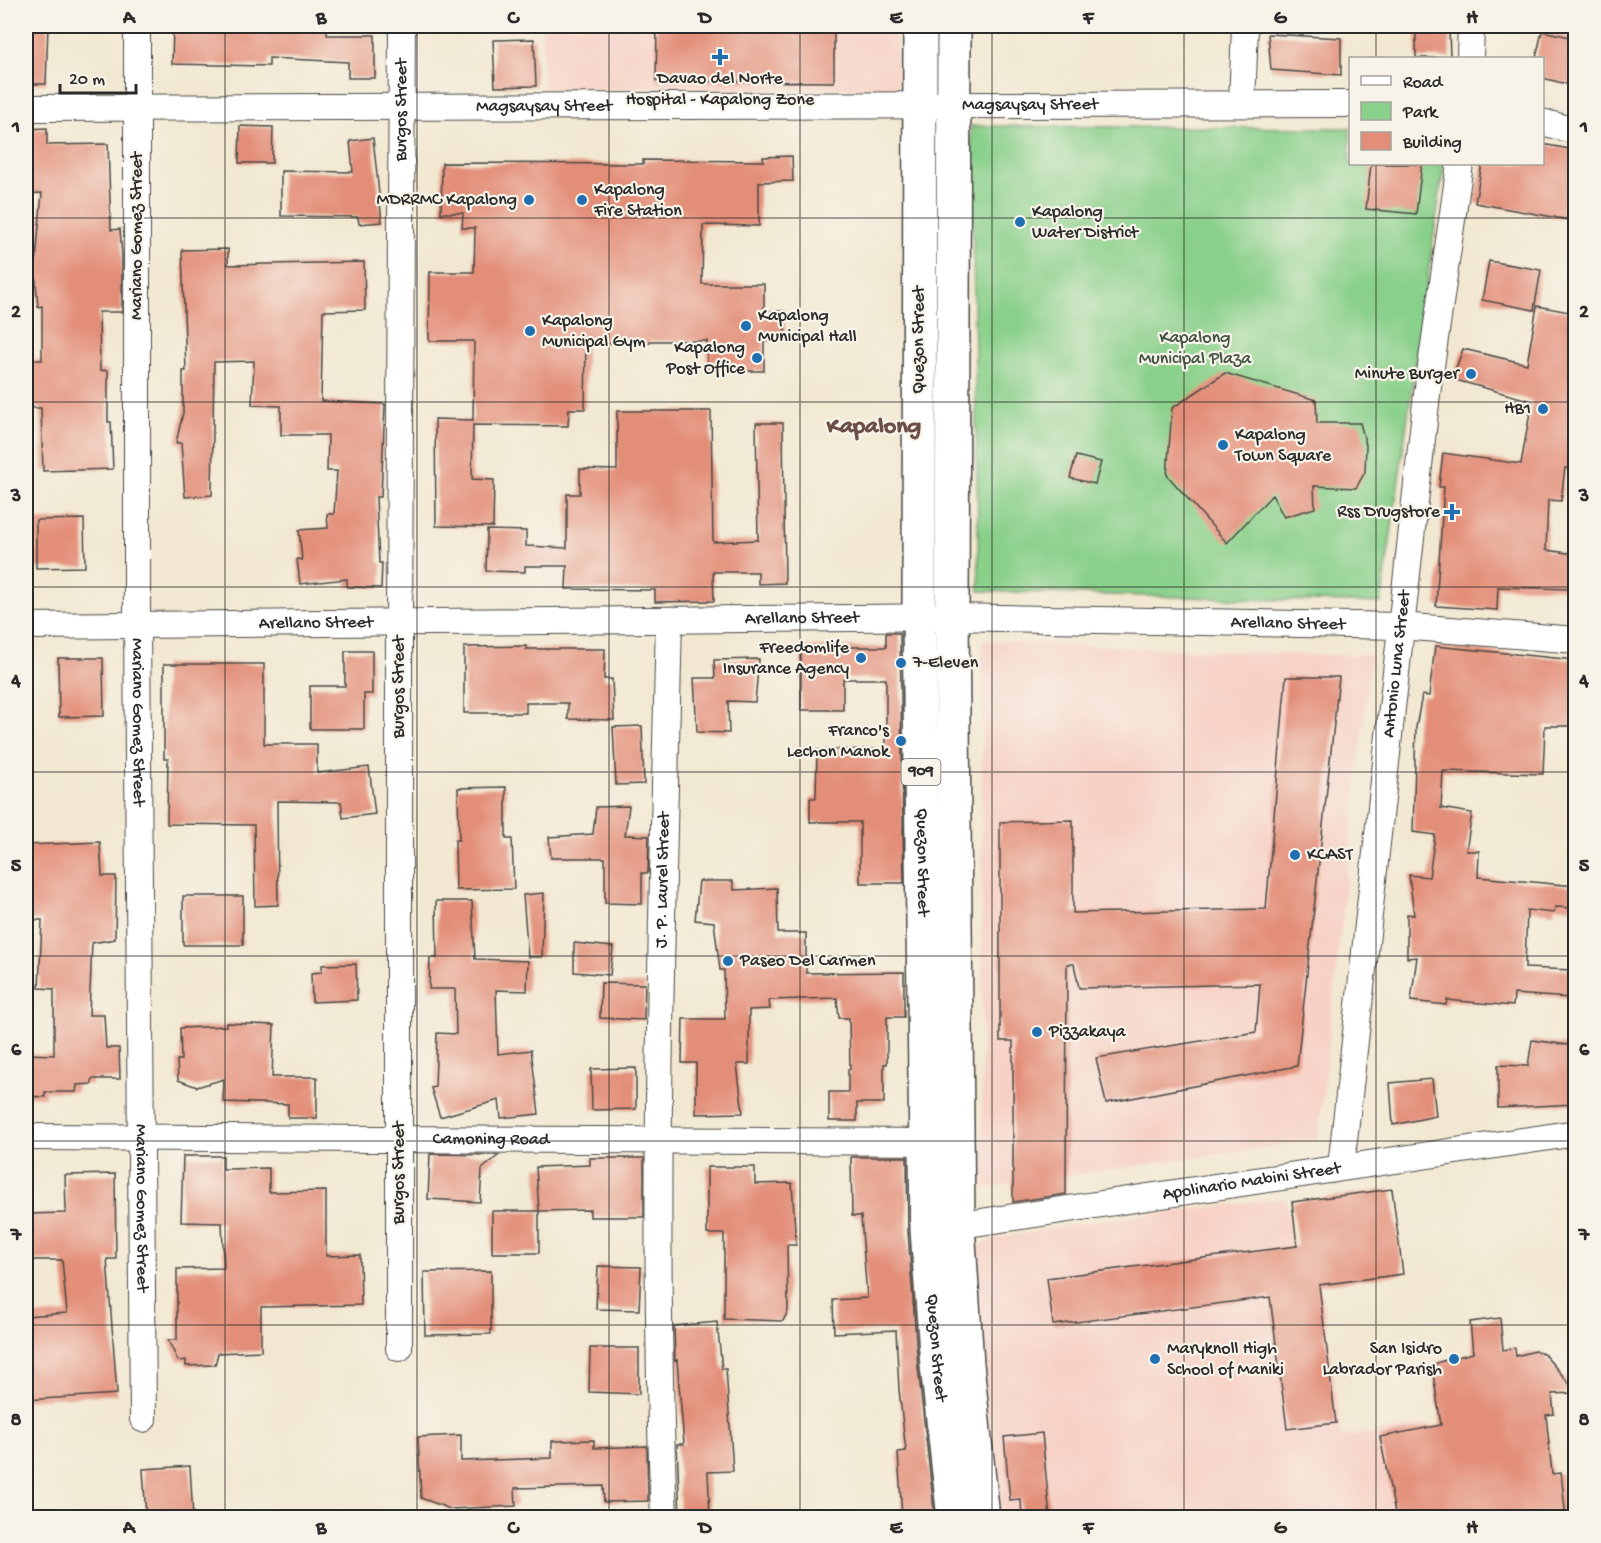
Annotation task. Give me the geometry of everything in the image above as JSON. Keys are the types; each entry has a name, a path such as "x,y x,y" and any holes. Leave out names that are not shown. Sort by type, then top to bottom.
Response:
{"highway":[{"name":"Quezon Street","path":"920,26 919,617 942,1142"},
{"name":"Quezon Street","path":"954,26 952,617 942,1142 943,1228 937,1366 954,1518"},
{"name":"Quezon Street","path":"943,1228 967,1364 983,1518"}],"street":[{"name":"Mariano Gomez Street","path":"137,26 137,625 142,1419"},
{"name":"Burgos Street","path":"399,1348 402,26"},
{"path":"1242,104 1245,26"},
{"path":"1470,57 1471,26"},
{"name":"Magsaysay Street","path":"26,108 1349,104"},
{"path":"1544,123 1575,131"},
{"name":"Antonio Luna Street","path":"1341,1167 1427,394 1460,165"},
{"name":"Arellano Street","path":"26,626 952,617 1400,626 1575,640"},
{"name":"J. P. Laurel Street","path":"664,1518 658,1352 658,1140 669,620"},
{"name":"Apolinario Mabini Street","path":"943,1228 1575,1133"},
{"name":"Camoning Road","path":"26,1137 942,1142"}],"shaded area":[{"name":"Davao del Norte Hospital - Kapalong Zone","path":"542,26 897,26 898,89 542,89"},
{"path":"982,641 1317,655 1371,655 1318,1140 982,1188"},
{"name":"Maryknoll High School of Maniki","path":"1286,1198 1299,1295 1323,1293 1342,1437 1430,1424 1441,1517 993,1517 974,1249 991,1239 1093,1221"}],"green space":[{"name":"Kapalong Municipal Plaza","path":"971,126 1349,128 1349,165 1444,165 1381,603 979,591"}],"building":[{"path":"26,26 48,26 46,84 26,84"},
{"path":"173,26 327,26 327,35 375,35 375,78 348,78 348,62 269,58 269,66 172,64"},
{"path":"657,26 834,28 834,82 656,81"},
{"path":"1416,29 1449,29 1450,57 1416,57"},
{"path":"1542,31 1575,38 1575,64 1571,85 1544,78 1544,57 1536,57"},
{"path":"1268,34 1341,38 1341,75 1271,70"},
{"path":"534,39 536,86 495,87 493,40"},
{"path":"240,126 273,127 272,163 239,163"},
{"path":"47,128 47,145 108,144 111,230 120,229 122,256 122,312 99,312 100,370 108,371 108,422 111,422 113,469 43,471 41,408 26,408 26,360 42,360 42,306 38,307 35,271 42,193 26,194 26,129"},
{"path":"373,138 382,222 359,224 358,217 281,216 281,171 353,172 350,141"},
{"path":"1544,144 1575,150 1575,221 1475,203 1482,165 1544,165"},
{"path":"792,156 793,181 759,182 759,226 703,225 702,284 764,284 764,311 785,311 785,341 764,341 764,371 707,371 707,341 586,343 585,409 569,409 568,426 473,425 472,479 494,480 493,527 436,526 435,419 473,420 474,341 429,341 430,272 474,272 475,228 462,228 463,213 441,213 442,163 643,164 643,160 764,161 763,157"},
{"path":"1371,165 1422,165 1416,214 1366,209"},
{"path":"228,249 228,265 364,262 365,310 323,311 321,401 385,404 381,497 376,497 379,563 382,563 381,588 347,587 347,579 300,584 297,559 302,560 299,530 328,528 327,514 334,514 337,471 327,471 328,435 281,435 281,406 252,405 254,361 214,362 212,495 185,497 181,443 176,443 183,413 183,371 186,371 182,250"},
{"path":"1489,261 1541,270 1534,310 1482,300"},
{"path":"1537,306 1575,313 1575,356 1572,374 1574,375 1573,384 1575,384 1575,470 1565,468 1561,501 1548,500 1546,550 1575,554 1575,589 1498,587 1497,610 1436,606 1444,487 1439,487 1443,453 1521,464 1532,401 1452,379 1463,349 1527,364"},
{"path":"1225,373 1316,400 1317,423 1360,423 1366,445 1365,472 1356,488 1314,486 1315,508 1284,517 1272,495 1227,543 1167,475 1172,408"},
{"path":"617,411 711,411 713,542 758,540 756,423 783,423 785,583 758,584 758,572 713,572 714,601 655,602 655,590 566,589 567,566 525,566 525,572 486,571 487,530 526,531 526,546 567,548 567,494 580,494 580,469 617,470"},
{"path":"1076,456 1101,462 1095,484 1070,478"},
{"path":"84,519 85,567 36,568 36,520"},
{"path":"886,633 900,633 904,883 860,883 860,822 810,822 810,798 816,798 817,750 886,749 886,679 843,679 843,710 801,710 801,647 886,647"},
{"path":"526,646 526,649 605,649 604,679 612,679 614,720 568,719 568,703 526,703 526,713 464,713 464,647"},
{"path":"1435,646 1575,660 1575,726 1545,726 1543,774 1443,771 1441,808 1472,813 1466,851 1479,851 1478,877 1575,886 1575,908 1555,907 1554,913 1527,910 1525,968 1572,970 1570,998 1514,994 1513,1006 1447,1000 1446,1005 1411,1001 1417,957 1407,958 1407,914 1414,915 1409,875 1429,877 1435,835 1413,832 1416,727 1422,695 1429,696"},
{"path":"345,651 372,651 372,694 364,694 364,729 310,729 310,686 345,686"},
{"path":"58,658 103,658 104,716 59,717"},
{"path":"759,659 755,702 728,701 729,733 697,732 694,678 715,678 714,660"},
{"path":"164,664 264,664 264,744 317,744 317,773 369,767 375,814 343,818 341,802 277,801 278,905 255,906 254,825 167,824 168,759 164,759"},
{"path":"1286,677 1339,677 1297,1066 1106,1103 1096,1058 1256,1032 1260,984 1079,988 1074,964 1067,964 1066,1194 1013,1202 1013,1041 1000,1041 1000,822 1073,820 1073,913 1266,909"},
{"path":"642,726 644,784 616,785 613,727"},
{"path":"506,787 506,839 512,839 514,889 456,890 455,840 459,840 458,788"},
{"path":"629,806 625,835 649,836 648,873 642,873 642,904 605,903 605,858 551,858 549,837 593,834 596,807"},
{"path":"100,842 102,876 116,876 115,939 92,943 89,1015 104,1015 106,1048 119,1048 120,1079 92,1079 92,1084 77,1085 76,1092 45,1092 45,1097 26,1096 26,1054 54,1055 54,989 39,988 42,920 26,920 26,845"},
{"path":"699,881 733,881 734,890 777,888 778,933 806,933 806,973 904,972 904,1017 887,1017 884,1103 857,1103 857,1121 829,1121 829,1092 848,1092 849,1018 839,1018 837,998 769,1000 770,1009 749,1010 749,1064 737,1064 743,1113 696,1114 696,1063 682,1063 683,1019 725,1019 724,970 720,970 714,922 695,920"},
{"path":"544,893 542,957 528,957 523,895"},
{"path":"183,896 243,896 243,945 183,945"},
{"path":"436,901 472,901 475,959 528,961 527,991 496,990 498,1054 531,1050 539,1114 501,1118 499,1100 440,1117 431,1088 435,1087 437,1033 456,1034 455,989 429,989 430,958 437,958"},
{"path":"574,943 613,947 610,975 574,972"},
{"path":"356,964 357,1000 312,1002 311,973 322,972 322,965"},
{"path":"601,983 645,984 644,1020 600,1018"},
{"path":"226,1023 274,1025 272,1077 317,1077 317,1118 288,1118 288,1104 223,1102 224,1079 197,1087 178,1080 177,1060 181,1060 180,1028 226,1026"},
{"path":"1532,1040 1575,1046 1575,1104 1498,1108 1498,1065 1528,1066"},
{"path":"636,1068 636,1109 592,1110 591,1069"},
{"path":"1432,1079 1436,1116 1393,1125 1390,1083"},
{"path":"430,1154 499,1155 482,1169 480,1202 428,1199"},
{"path":"183,1156 223,1156 223,1169 269,1168 269,1192 326,1191 326,1256 360,1255 361,1305 261,1307 261,1351 218,1353 215,1365 186,1366 186,1360 178,1361 168,1340 177,1340 177,1269 224,1268 222,1223 181,1222"},
{"path":"851,1157 907,1157 908,1231 918,1367 935,1518 902,1518 898,1452 906,1451 899,1390 896,1330 834,1333 833,1300 867,1298 861,1216 852,1216"},
{"path":"590,1158 644,1158 644,1217 590,1217 590,1210 539,1211 536,1167 590,1165"},
{"path":"707,1167 755,1167 755,1184 792,1183 796,1245 787,1245 788,1311 783,1321 724,1319 724,1234 707,1234"},
{"path":"115,1174 116,1259 107,1259 117,1394 26,1400 26,1316 67,1313 62,1260 26,1260 26,1214 66,1213 65,1175"},
{"path":"1392,1189 1403,1274 1319,1285 1336,1423 1287,1429 1270,1297 1053,1325 1047,1278 1297,1246 1292,1202"},
{"path":"492,1211 539,1211 539,1253 492,1253"},
{"path":"598,1266 641,1267 639,1310 596,1309"},
{"path":"491,1271 491,1334 425,1335 424,1272"},
{"path":"1500,1318 1503,1350 1515,1348 1516,1356 1535,1351 1543,1353 1575,1390 1575,1393 1552,1394 1554,1414 1546,1415 1552,1474 1561,1473 1566,1518 1396,1518 1380,1437 1441,1425 1433,1374 1435,1364 1473,1353 1470,1322"},
{"path":"717,1322 722,1369 726,1369 733,1471 708,1472 710,1518 680,1518 677,1444 684,1444 677,1360 675,1361 674,1326"},
{"path":"590,1348 639,1348 639,1394 589,1392"},
{"path":"1042,1433 1050,1518 1022,1518 1021,1499 1010,1500 1004,1437"},
{"path":"461,1435 461,1461 552,1458 552,1441 594,1440 594,1448 647,1446 648,1501 604,1502 603,1486 515,1488 516,1506 450,1509 421,1498 418,1437"},
{"path":"190,1466 193,1518 146,1518 143,1469"}],"place":[{"name":"Davao del Norte Hospital - Kapalong Zone","path":"720,57"},
{"name":"MDRRMC Kapalong","path":"529,200"},
{"name":"Kapalong Fire Station","path":"582,200"},
{"name":"Kapalong Water District","path":"1020,222"},
{"name":"Kapalong Municipal Hall","path":"746,326"},
{"name":"Kapalong Municipal Gym","path":"530,331"},
{"name":"Kapalong Post Office","path":"757,358"},
{"name":"Minute Burger","path":"1471,374"},
{"name":"HB1","path":"1543,409"},
{"name":"Kapalong Town Square","path":"1223,445"},
{"name":"Rss Drugstore","path":"1452,512"},
{"name":"Freedomlife Insurance Agency","path":"861,658"},
{"name":"7-Eleven","path":"901,663"},
{"name":"Franco's Lechon Manok","path":"901,741"},
{"name":"KCAST","path":"1295,855"},
{"name":"Paseo Del Carmen","path":"728,961"},
{"name":"Pizzakaya","path":"1037,1032"},
{"name":"Maryknoll High School of Maniki","path":"1155,1359"},
{"name":"San Isidro Labrador Parish","path":"1454,1359"}],"district":[{"name":"Kapalong","path":"874,427"}]}
